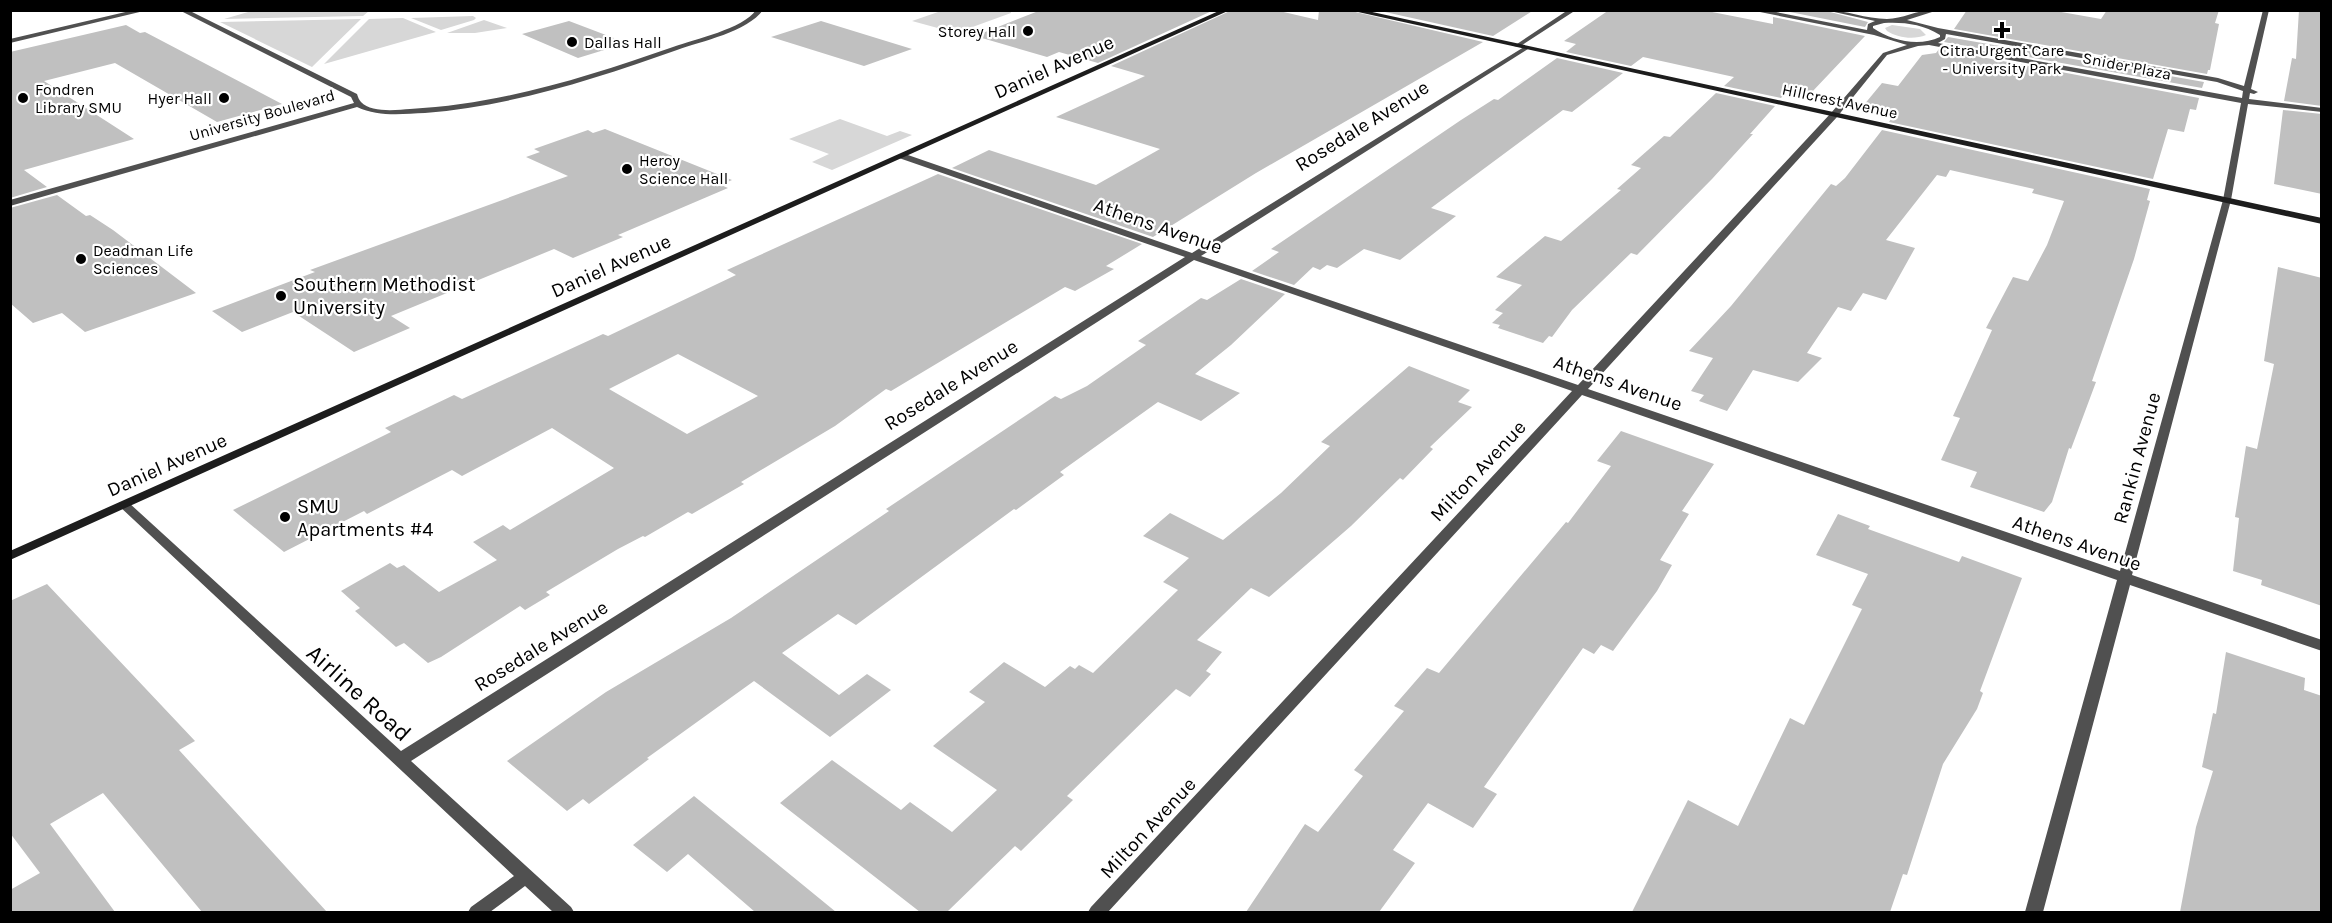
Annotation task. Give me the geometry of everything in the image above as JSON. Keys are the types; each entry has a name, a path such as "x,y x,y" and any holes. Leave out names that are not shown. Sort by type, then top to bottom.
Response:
{"street":[{"path":"10,41 145,10"},
{"path":"182,10 354,96 358,104"},
{"name":"University Boulevard","path":"10,203 358,104 367,110 409,112 465,108 514,99 731,29 754,18 760,10"},
{"name":"Daniel Avenue","path":"10,556 1227,10"},
{"name":"Hillcrest Avenue","path":"1352,10 2322,221"},
{"name":"Rosedale Avenue","path":"400,760 1521,47 1573,10"},
{"path":"1753,10 1920,43"},
{"path":"1828,10 1884,21 1895,21 1930,11 1934,29 1942,34 1943,38 1929,43"},
{"name":"Rankin Avenue","path":"2034,912 2227,200 2246,95 2266,10"},
{"path":"1884,21 1870,25 1870,29 1877,34 1886,54 1920,43"},
{"name":"Snider Plaza","path":"1895,21 2218,80 2246,95"},
{"name":"Snider Plaza","path":"1920,43 2206,95 2246,95 2322,108"},
{"name":"Milton Avenue","path":"1097,912 1834,115 1886,54"},
{"name":"Athens Avenue","path":"902,156 2322,646"},
{"name":"Airline Road","path":"124,505 565,912"},
{"path":"477,912 525,877"}],"shaded area":[{"path":"255,10 369,11 363,16 224,19"},
{"path":"1010,10 1011,13 956,33 912,21 941,11"},
{"path":"473,16 476,18 474,20 441,30 411,18"},
{"path":"403,18 436,32 324,64 369,19"},
{"path":"361,19 312,67 220,22"},
{"path":"484,20 507,28 475,33 447,33"},
{"path":"1892,25 1920,29 1926,35 1911,38 1896,35 1885,28"},
{"path":"840,119 887,136 900,131 912,135 832,170 812,162 829,154 789,139"}],"building":[{"path":"1041,10 1214,10 1098,63 1059,52 1047,57 975,36"},
{"path":"1232,10 1275,10 1318,20 1319,10 1347,10 1483,42 1256,173 1153,237 952,168 989,150 1096,185 1160,149 1056,117 1145,76 1111,66"},
{"path":"1376,10 1534,10 1493,36"},
{"path":"1609,10 1702,10 1773,24 1773,17 1865,36 1811,93 1790,88 1781,98 1724,86 1734,77 1643,57 1631,66 1566,52 1576,44 1564,41"},
{"path":"1780,10 1823,10 1868,22 1865,27"},
{"path":"1967,10 2050,10 2101,19 2107,10 2219,10 2215,23 2219,24 2210,70 2207,74 1954,29"},
{"path":"2299,10 2322,10 2322,106 2284,101 2292,58 2296,59"},
{"path":"569,21 627,43 578,58 522,34"},
{"path":"821,21 912,49 864,66 771,37"},
{"name":"Fondren Library SMU","path":"126,25 140,33 145,32 282,104 217,122 115,63 44,81 134,139 24,170 47,187 10,198 10,52"},
{"path":"1948,37 2204,82 2202,88 1944,42"},
{"path":"1939,49 2199,98 2196,110 2190,109 2184,132 2168,129 2153,179 1889,122 1895,113 1863,106 1882,83 1898,86 1922,55 1936,53"},
{"path":"1557,58 1623,73 1572,112 1563,110 1431,208 1456,216 1400,260 1364,249 1337,268 1327,265 1320,270 1313,267 1294,285 1252,271 1279,252 1271,249 1461,120 1494,99 1498,100"},
{"path":"1716,93 1775,106 1712,179 1637,255 1631,253 1572,310 1552,337 1549,336 1543,343 1498,328 1500,325 1492,323 1503,313 1495,310 1522,285 1496,277 1545,236 1561,241 1621,190 1617,189 1641,168 1631,165 1664,136 1670,137"},
{"path":"2283,110 2322,114 2322,194 2274,184"},
{"path":"605,129 732,180 721,185 728,188 618,235 623,237 573,258 554,249 391,316 410,328 354,352 293,312 242,332 212,311 315,272 310,270 568,176 526,157 540,152 534,149 588,130 593,133"},
{"path":"1882,130 2150,189 2147,200 2150,201 2134,259 2092,381 2096,382 2071,449 2069,448 2052,502 2044,512 1970,487 1977,472 1941,460 1960,418 1953,416 1992,330 1986,328 2013,277 2028,281 2047,245 2064,201 2032,193 2034,189 1950,170 1946,177 1937,175 1886,240 1915,248 1886,300 1863,293 1851,311 1838,307 1807,353 1822,358 1798,382 1753,370 1727,411 1699,401 1704,395 1691,391 1713,358 1689,351 1731,306 1831,184 1836,186 1845,178"},
{"path":"938,174 1142,244 1106,266 1114,269 1075,291 1065,287 891,391 886,389 835,426 741,482 744,484 692,514 688,512 645,537 618,549 546,592 550,595 525,610 520,606 428,663 404,643 396,647 355,611 360,608 341,591 390,563 397,568 404,565 439,592 497,560 473,542 503,525 510,530 614,468 552,428 462,476 452,470 367,514 364,511 284,552 233,510 391,432 385,428 454,395 462,399 603,334 608,336 736,275 727,270","holes":["678,354 758,396 687,434 609,389"]},
{"name":"Deadman Life Sciences","path":"57,195 86,216 90,215 113,230 196,293 85,332 62,313 33,323 10,303 10,208"},
{"path":"2278,267 2322,278 2322,606 2261,585 2262,580 2233,571 2239,518 2235,517 2246,446 2257,449 2274,364 2264,361"},
{"path":"1241,279 1285,294 1231,345 1195,374 1240,393 1201,421 1158,402 1060,472 1064,475 856,625 838,614 782,653 839,695 867,674 891,690 830,737 754,681 647,758 649,759 589,804 583,799 567,811 507,761 606,692 731,618 889,511 886,509 1055,396 1061,399 1087,386 1146,345 1138,341 1201,298 1207,300"},
{"path":"1409,366 1470,390 1458,402 1472,407 1430,447 1433,449 1403,480 1400,478 1351,526 1269,597 1251,588 1197,640 1222,652 1206,671 1211,674 1190,697 1176,689 1067,796 1073,800 1021,851 1015,846 947,912 920,912 780,803 832,760 901,810 910,802 952,832 997,790 933,746 985,702 969,692 1004,662 1045,687 1070,666 1075,669 1079,665 1093,673 1178,590 1163,582 1189,558 1143,536 1170,513 1223,540 1281,493 1330,446 1321,442"},
{"path":"1621,431 1714,464 1682,511 1689,514 1660,560 1672,565 1657,591 1613,651 1601,645 1594,654 1583,648 1484,787 1497,794 1473,828 1428,803 1393,850 1415,863 1379,912 1246,912 1305,824 1318,832 1363,776 1354,770 1404,711 1394,706 1427,668 1439,673 1566,522 1568,523 1611,466 1597,461"},
{"path":"1838,514 1870,526 1868,529 1959,562 1962,556 2022,578 1980,691 1983,693 1977,709 1943,764 1907,875 1903,874 1890,912 1632,912 1688,800 1738,826 1790,718 1804,725 1862,609 1852,605 1868,574 1816,555"},
{"path":"47,584 195,741 179,750 327,912 202,912 103,793 50,824 115,912 10,912 10,890 40,873 10,833 10,601"},
{"path":"2226,652 2305,678 2304,690 2322,696 2322,912 2180,912 2196,827 2213,771 2202,767 2213,713 2216,714"},
{"path":"694,796 836,912 755,912 688,854 667,872 633,845"}],"place":[{"name":"Citra Urgent Care - University Park","path":"2002,30"},
{"name":"Storey Hall","path":"1028,31"},
{"name":"Dallas Hall","path":"572,42"},
{"name":"Fondren Library SMU","path":"23,98"},
{"name":"Hyer Hall","path":"224,98"},
{"name":"Heroy Science Hall","path":"627,169"},
{"name":"Deadman Life Sciences","path":"81,259"},
{"name":"Southern Methodist University","path":"281,296"},
{"name":"SMU Apartments #4","path":"285,517"}]}
